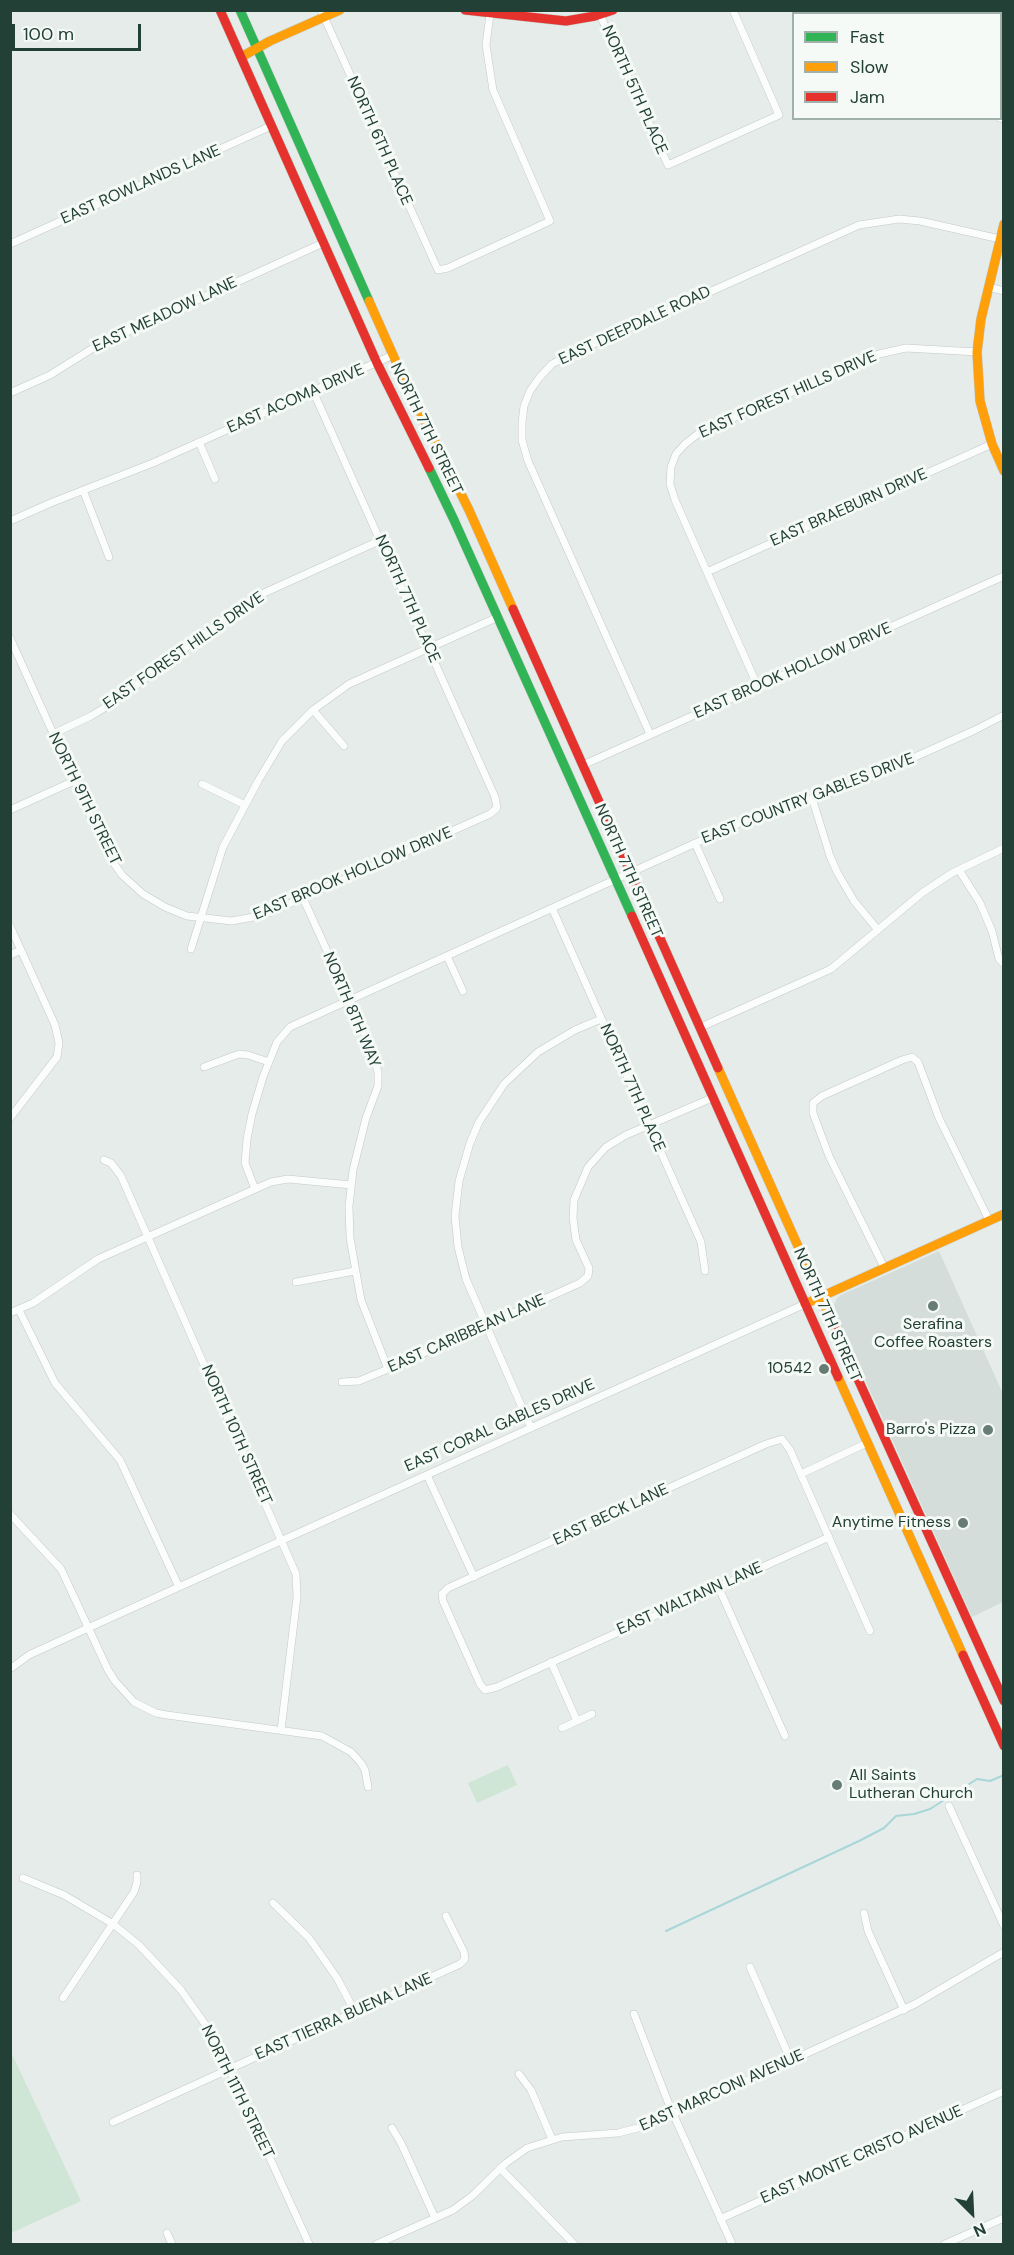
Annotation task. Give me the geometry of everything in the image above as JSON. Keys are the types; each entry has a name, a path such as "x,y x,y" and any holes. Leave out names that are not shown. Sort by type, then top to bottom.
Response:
{"main road":[{"name":"NORTH 7TH STREET","path":"220,10 377,363 454,520 498,617 1004,1746"},
{"name":"NORTH 7TH STREET","path":"240,10 393,356 469,510 1004,1701"},
{"path":"241,57 322,14 340,10"},
{"path":"465,10 566,21 600,15 613,10"},
{"path":"301,192 317,185"},
{"path":"1004,224 981,319 977,352 980,401 992,444 1004,471"},
{"name":"EAST CORAL GABLES DRIVE","path":"805,1304 1004,1214"}],"street":[{"name":"NORTH 5TH PLACE","path":"600,15 668,165 779,115 733,10"},
{"name":"NORTH 6TH PLACE","path":"322,14 438,270 550,221 493,90 486,45 490,14"},
{"name":"EAST ROWLANDS LANE","path":"10,244 271,126"},
{"name":"EAST DEEPDALE ROAD","path":"650,734 528,461 522,440 524,406 539,378 552,364 569,355 859,225 899,219 920,221 1000,239"},
{"name":"EAST MEADOW LANE","path":"10,393 50,375 98,345 323,243"},
{"path":"988,287 1004,291"},
{"name":"EAST FOREST HILLS DRIVE","path":"758,687 670,484 671,467 676,454 699,434 879,354 906,348 977,352"},
{"name":"EAST ACOMA DRIVE","path":"10,521 153,463 393,356"},
{"name":"NORTH 7TH PLACE","path":"313,391 495,797 497,808"},
{"path":"199,442 215,479"},
{"name":"EAST BRAEBURN DRIVE","path":"707,572 992,444"},
{"path":"83,490 109,557"},
{"name":"EAST FOREST HILLS DRIVE","path":"53,734 114,702 217,624 259,596 381,540"},
{"name":"EAST BROOK HOLLOW DRIVE","path":"583,765 1004,576"},
{"path":"191,949 223,847 282,741 313,710 349,684 498,617"},
{"name":"NORTH 9TH STREET","path":"10,638 108,855 122,875 143,894 165,907 187,916 201,918"},
{"path":"313,710 344,746"},
{"name":"EAST COUNTRY GABLES DRIVE","path":"269,1062 277,1042 291,1027 695,843 773,810 875,775 1004,715"},
{"path":"10,810 74,782"},
{"path":"202,784 245,805"},
{"path":"812,798 826,846 837,872 854,901 878,930"},
{"name":"EAST BROOK HOLLOW DRIVE","path":"201,918 232,921 264,915 489,814 497,808"},
{"path":"695,843 720,899"},
{"path":"701,1027 831,969 922,893 959,870 1004,848"},
{"path":"959,870 980,903 992,932 999,959 1004,964"},
{"name":"NORTH 8TH WAY","path":"303,898 371,1048 378,1072 378,1086 361,1135 351,1185 350,1238 365,1312 388,1369"},
{"name":"NORTH 7TH PLACE","path":"552,908 701,1242 705,1270"},
{"path":"10,926 58,1035 57,1057 10,1118"},
{"path":"10,955 21,950"},
{"path":"447,956 463,991"},
{"path":"531,1428 466,1279 456,1231 455,1216 459,1181 470,1143 488,1106 516,1070 555,1040 601,1019"},
{"path":"204,1067 239,1054 269,1062 252,1114 245,1154 248,1174 255,1189"},
{"path":"884,1267 829,1156 813,1113 813,1103 822,1096 902,1059 912,1057 918,1062 939,1118 989,1220"},
{"path":"648,1125 712,1098"},
{"name":"EAST CARIBBEAN LANE","path":"342,1382 359,1381 388,1369 580,1283 588,1276 589,1268 576,1240 573,1218 574,1200 579,1184 588,1167 606,1147 648,1125"},
{"name":"NORTH 10TH STREET","path":"104,1160 111,1163 121,1176 293,1565 298,1584 281,1730"},
{"path":"10,1313 46,1295 98,1259 280,1179 351,1185"},
{"path":"296,1282 355,1271"},
{"name":"EAST CORAL GABLES DRIVE","path":"10,1669 29,1655 805,1304"},
{"path":"19,1310 55,1383 120,1460 179,1587"},
{"name":"EAST BECK LANE","path":"485,1690 475,1674 442,1602 442,1594 448,1588 766,1444 782,1439 801,1474"},
{"path":"867,1443 801,1474 870,1632"},
{"path":"428,1475 474,1577"},
{"path":"10,1514 61,1569 115,1681 134,1702 156,1713 322,1736 351,1752 365,1770 368,1787"},
{"name":"EAST WALTANN LANE","path":"485,1690 497,1687 829,1537"},
{"path":"718,1586 785,1736"},
{"path":"551,1662 578,1721"},
{"path":"562,1728 592,1714"},
{"path":"950,1806 1004,1926"},
{"path":"63,1998 134,1892 137,1875"},
{"name":"NORTH 11TH STREET","path":"23,1878 73,1899 112,1924 140,1945 181,1990 212,2034 309,2244"},
{"path":"273,1903 309,1938 338,1978 355,2012"},
{"path":"864,1913 868,1932 903,2010"},
{"name":"EAST TIERRA BUENA LANE","path":"112,2122 460,1964 465,1959 464,1952 446,1916"},
{"name":"EAST MARCONI AVENUE","path":"377,2244 453,2210 472,2196 500,2168 527,2148 552,2139 633,2130 673,2114 903,2010 940,1991 1004,1952"},
{"path":"750,1967 791,2061"},
{"path":"634,2013 673,2114 732,2244"},
{"path":"519,2074 531,2090 552,2139"},
{"name":"EAST MONTE CRISTO AVENUE","path":"720,2220 1004,2091"},
{"path":"392,2128 435,2218"},
{"path":"500,2168 574,2244"},
{"path":"945,2244 1004,2218"},
{"path":"167,2233 172,2244"}],"shaded area":[{"path":"939,1251 1003,1394 1003,1602 972,1617 836,1315 834,1305 841,1295"}],"green space":[{"path":"508,1765 517,1785 477,1803 468,1783"},
{"path":"10,2050 81,2201 11,2233 10,2233"}],"waterway":[{"path":"666,1931 859,1841 884,1828 896,1816 930,1809 977,1779 990,1781 1004,1775"}],"traffic: fast":[{"path":"240,10 369,301"},
{"path":"429,468 632,916"}],"traffic: slow":[{"path":"241,57 270,41 340,10"},
{"path":"1004,224 981,319 977,352 980,401 992,444 1004,471"},
{"path":"369,301 401,373 469,510 513,609"},
{"path":"718,1068 828,1313"},
{"path":"805,1304 1004,1214"},
{"path":"838,1377 963,1655"}],"traffic: jam":[{"path":"220,10 377,363 429,468"},
{"path":"465,10 566,21 613,10"},
{"path":"513,609 718,1068"},
{"path":"632,916 838,1377"},
{"path":"828,1313 1004,1701"},
{"path":"963,1655 1004,1746"}],"place":[{"name":"Serafina Coffee Roasters","path":"933,1306"},
{"name":"10542","path":"824,1369"},
{"name":"Barro's Pizza","path":"988,1430"},
{"name":"Anytime Fitness","path":"963,1523"},
{"name":"All Saints Lutheran Church","path":"837,1785"}]}
